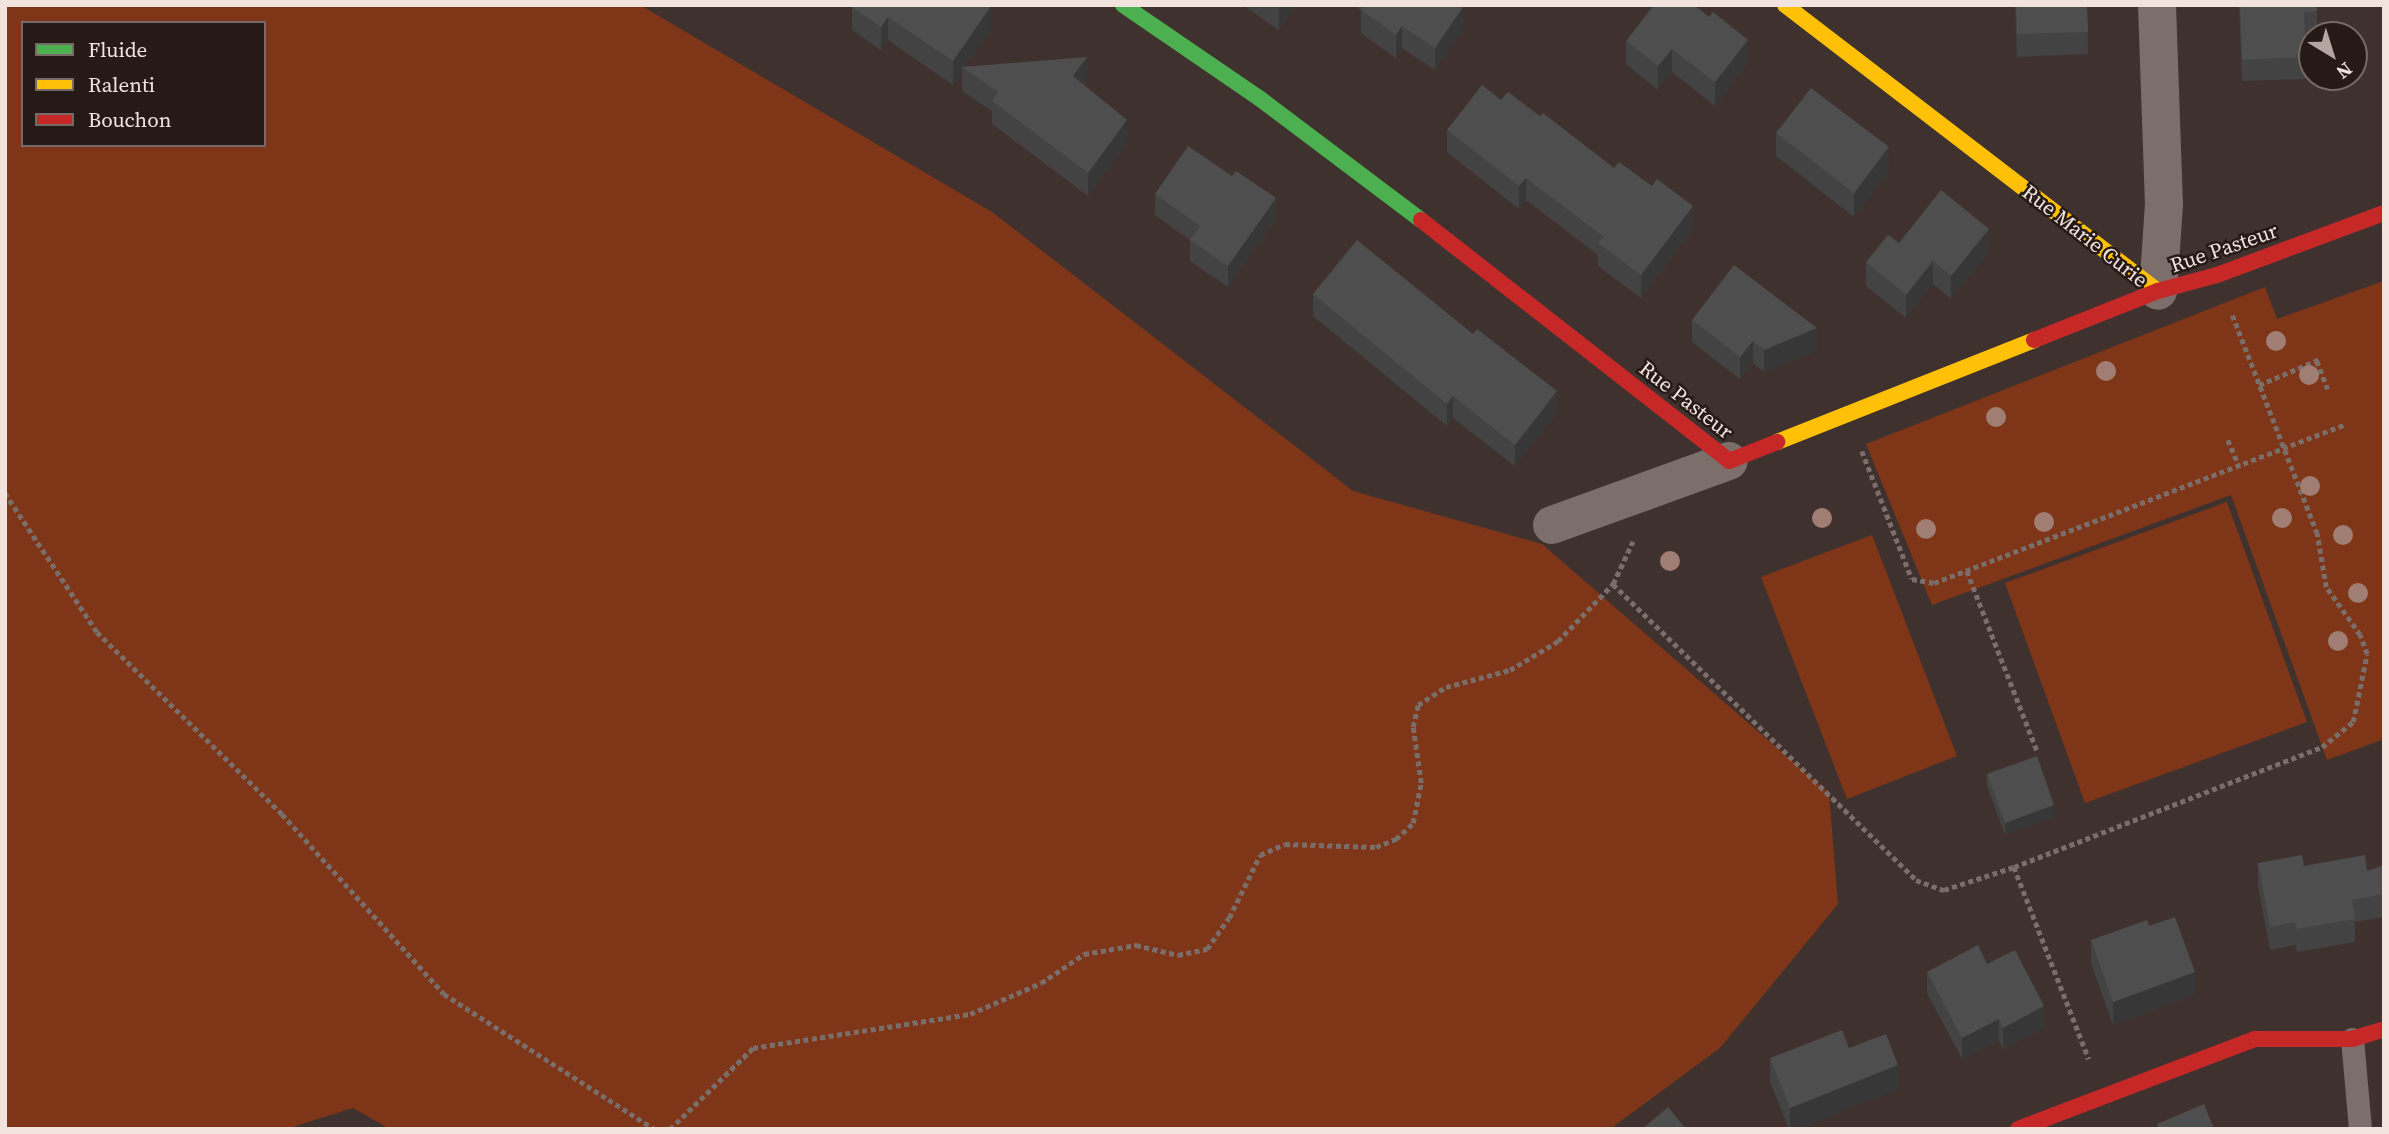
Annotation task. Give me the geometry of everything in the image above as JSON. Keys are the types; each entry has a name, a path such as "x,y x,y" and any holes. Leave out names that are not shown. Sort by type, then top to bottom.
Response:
{"street":[{"name":"Rue Pasteur","path":"1123,5 1259,98 1346,162 1729,461 2158,291 2217,275 2384,213"},
{"name":"Rue Marie Curie","path":"1786,5 2158,291"},
{"name":"Rue Marie Curie","path":"2157,5 2164,204 2158,291"},
{"path":"1552,525 1729,461"},
{"path":"2018,1129 2255,1039 2352,1039 2384,1029"}],"lane":[{"path":"2352,1039 2360,1129"}],"path":[{"path":"1613,584 1916,880 1944,890 2014,867 2322,747 2353,722 2367,654 2360,635 2326,587 2317,534 2217,275"},
{"path":"2259,385 2319,360 2328,389"},
{"path":"1847,415 1912,579 1934,583 2345,425"},
{"path":"2228,440 2239,466"},
{"path":"5,493 97,632 282,814 444,994 654,1129"},
{"path":"670,1129 754,1048 970,1014 1041,983 1084,954 1136,945 1178,955 1207,948 1229,918 1260,855 1286,844 1377,848 1396,839 1413,823 1421,783 1413,727 1418,705 1446,687 1510,670 1558,641 1613,584 1635,535 1635,495"},
{"path":"1967,571 2038,753"},
{"path":"2014,867 2103,1096"}],"shaded area":[{"path":"5,5 640,5 992,212 1353,491 1542,544 1829,793 1838,904 1720,1048 1610,1129 390,1129 353,1108 286,1129 5,1129"},
{"path":"2384,281 2384,739 2327,760 2231,495 1932,605 1866,444 2265,287 2277,319"},
{"path":"2227,502 2307,722 2085,803 2005,583"},
{"path":"1872,535 1957,756 1847,799 1761,577"}],"building":[{"path":"1364,5 1463,7 1435,48 1402,26 1396,35 1361,10"},
{"path":"1654,5 1694,5 1709,17 1713,12 1748,40 1715,82 1672,49 1658,66 1626,41"},
{"path":"2016,5 2087,5 2088,32 2017,34"},
{"path":"2240,5 2317,5 2317,11 2304,12 2304,21 2298,21 2298,57 2242,60"},
{"path":"991,6 953,61 888,17 881,27 852,7"},
{"path":"1087,57 1073,76 1127,120 1088,173 992,101 998,92 962,67"},
{"path":"1482,85 1501,100 1508,92 1540,116 1543,113 1614,168 1619,162 1652,186 1657,179 1693,206 1641,275 1598,243 1604,237 1526,178 1519,186 1447,130"},
{"path":"1811,88 1889,147 1854,193 1776,133"},
{"path":"1188,146 1232,176 1236,171 1276,198 1228,266 1190,240 1200,226 1155,194"},
{"path":"1941,190 1989,229 1951,276 1933,261 1906,295 1866,262 1888,235 1899,243"},
{"path":"1357,240 1473,334 1477,329 1557,391 1515,445 1453,396 1447,404 1313,294"},
{"path":"1734,265 1817,328 1764,350 1753,341 1740,357 1692,320"},
{"path":"2037,756 2054,805 2005,823 1987,774"},
{"path":"2302,855 2304,866 2365,855 2367,871 2384,865 2384,894 2352,900 2355,919 2297,929 2295,922 2270,927 2258,863"},
{"path":"2175,917 2195,972 2113,1002 2091,940 2147,920 2149,926"},
{"path":"1978,945 1987,964 2015,950 2044,1006 2003,1028 1999,1019 1962,1038 1927,972"},
{"path":"1842,1030 1849,1048 1886,1034 1898,1065 1790,1108 1770,1058"},
{"path":"2204,1104 2214,1129 2158,1129 2157,1124"},
{"path":"1668,1107 1686,1129 1642,1129"}],"traffic: fast":[{"path":"1123,5 1259,98 1421,220"}],"traffic: slow":[{"path":"1785,5 2158,291"},
{"path":"1777,442 2034,340"}],"traffic: jam":[{"path":"2034,340 2158,291 2217,275 2384,213"},
{"path":"1421,220 1729,461 1777,442"},
{"path":"2018,1129 2255,1039 2352,1039 2384,1029"}]}
